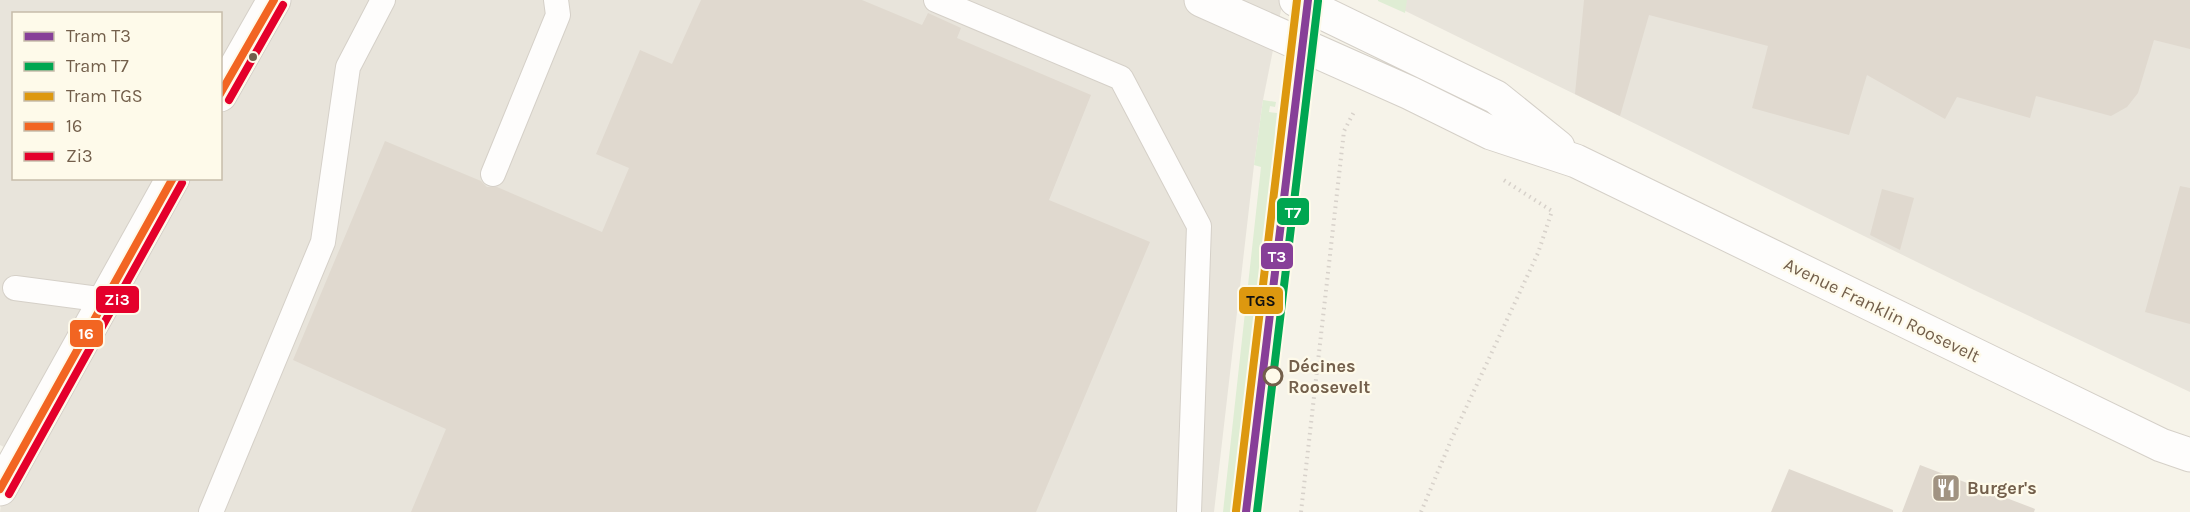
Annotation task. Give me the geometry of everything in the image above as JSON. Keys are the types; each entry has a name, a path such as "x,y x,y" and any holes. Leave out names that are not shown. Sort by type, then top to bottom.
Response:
{"street":[{"path":"222,91 274,0"},
{"name":"Avenue Franklin Roosevelt","path":"1201,0 1282,35 1491,133 1576,161 2161,445 2190,455"},
{"name":"Avenue Franklin Roosevelt","path":"1296,0 1496,98 1576,161"},
{"path":"0,489 173,180"}],"lane":[{"path":"211,512 322,242 348,67 383,0"},
{"path":"493,174 558,15 556,0"},
{"path":"936,0 1121,78 1199,226 1189,512"},
{"path":"15,288 106,300"}],"path":[{"path":"1301,512 1344,131 1356,107"},
{"path":"1421,512 1452,438 1538,253 1552,211 1492,173"}],"shaded area":[{"path":"0,0 1283,0 1263,100 1254,165 1214,512 0,512 8,449 0,445"},
{"path":"1383,0 2190,0 2190,392 1974,290"}],"green space":[{"path":"1407,0 1405,13 1378,1"},
{"path":"1263,100 1276,102 1275,107 1270,106 1269,112 1277,113 1275,131 1277,150 1237,512 1223,512 1261,167 1254,165"}],"building":[{"path":"701,0 862,0 922,25 928,13 961,28 957,38 1091,95 1049,200 1150,242 1036,512 411,512 446,429 293,360 385,141 481,181 487,187 497,187 602,232 629,168 596,154 640,50 672,64"},
{"path":"1584,0 2190,0 2190,49 2154,40 2138,93 2127,107 2111,116 2036,96 2030,118 1957,97 1945,119 1867,75 1849,135 1752,108 1768,46 1649,15 1620,116 1575,94"},
{"path":"2180,186 2190,188 2190,324 2145,312"},
{"path":"1882,189 1914,198 1900,250 1870,235"},
{"name":"Burger's","path":"1920,465 2035,509 2034,512 1902,512"},
{"path":"1789,469 1893,510 1893,512 1771,512"}],"tram line":[{"name":"TGS","path":"1236,511 1297,0"},
{"name":"T3","path":"1246,512 1308,0"},
{"name":"T7","path":"1257,512 1318,1"}],"transit line":[{"name":"16","path":"222,91 274,0"},
{"name":"Zi3","path":"229,100 283,5"},
{"name":"16","path":"0,489 172,180"},
{"name":"Zi3","path":"9,494 182,183"}],"place":[{"name":"Décines Roosevelt","path":"1273,376"},
{"name":"Burger's","path":"1946,488"}]}
